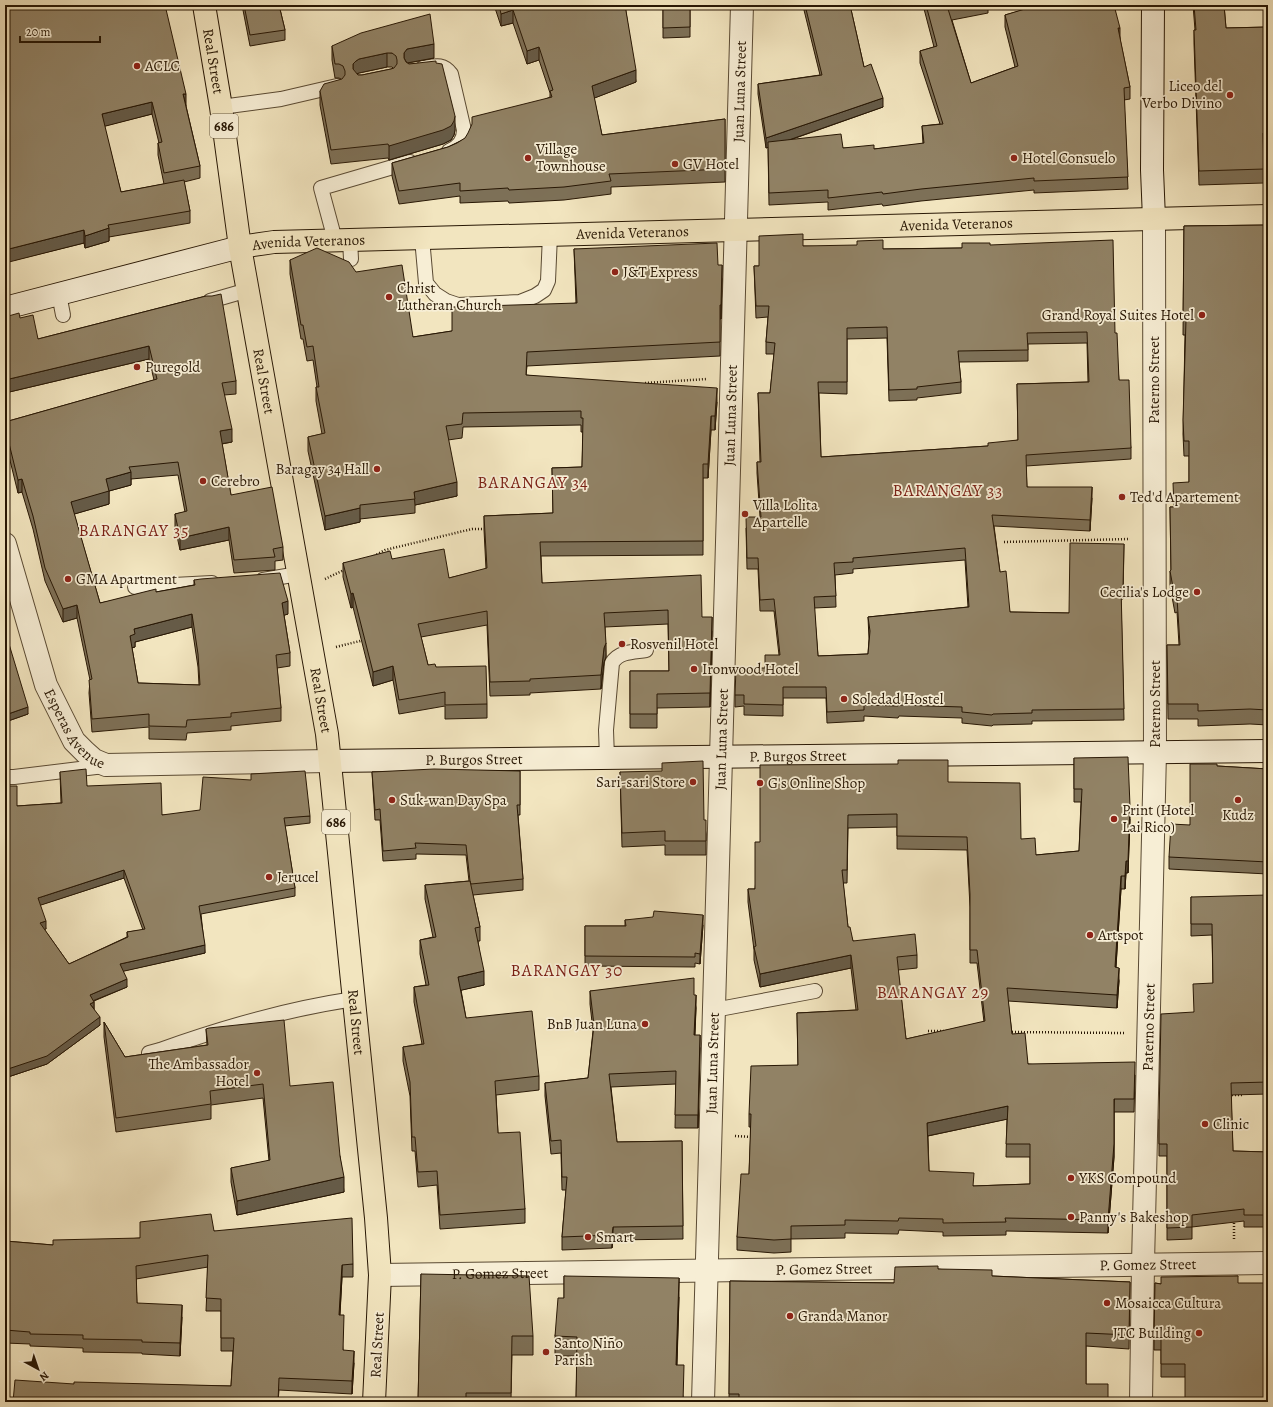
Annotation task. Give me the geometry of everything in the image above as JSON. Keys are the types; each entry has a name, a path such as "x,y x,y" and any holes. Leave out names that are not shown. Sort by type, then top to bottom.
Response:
{"main road":[{"name":"Real Street","path":"204,5 221,107 240,247 327,734 376,1218 380,1275 374,1402"},
{"name":"Avenida Veteranos","path":"240,247 274,242 345,246 422,238 1268,216"}],"street":[{"name":"Juan Luna Street","path":"703,1402 742,5"},
{"name":"Paterno Street","path":"1141,1402 1155,752 1154,219 1152,170 1153,5"},
{"name":"Avenida Veteranos","path":"5,308 240,247"},
{"name":"Esperas Avenue","path":"5,544 46,685 74,741 94,760 106,765 329,761"},
{"name":"P. Burgos Street","path":"329,761 1268,751"},
{"name":"P. Gomez Street","path":"380,1275 1268,1263"}],"lane":[{"path":"412,70 442,65 448,69 451,74 464,135 460,144 455,148 438,154"},
{"path":"221,107 281,99 337,86"},
{"path":"345,246 321,188 424,158"},
{"path":"422,238 426,283 435,294 446,301 458,305 520,302 535,296 544,290 548,281 550,235"},
{"path":"210,301 248,290"},
{"path":"59,294 63,315"},
{"path":"248,581 271,579 300,582"},
{"path":"135,588 226,582"},
{"path":"607,758 606,730 612,663 619,654 646,650"},
{"path":"5,777 106,765"},
{"path":"714,1010 815,991"},
{"path":"148,1052 160,1050 235,1025 303,1008 354,998"}],"path":[{"path":"645,384 732,378"},
{"path":"371,557 385,550 472,529 494,528"},
{"path":"1004,542 1154,538"},
{"path":"300,582 350,567"},
{"path":"312,654 366,639"},
{"path":"928,1031 952,1032"},
{"path":"1007,1032 1148,1034"},
{"path":"1226,1095 1242,1095"},
{"path":"711,1136 756,1137"},
{"path":"1234,1218 1234,1263"}],"building":[{"path":"5,5 165,5 186,94 183,94 200,166 164,173 158,143 162,142 152,102 102,114 121,192 184,180 190,211 108,225 109,228 85,236 84,230 5,250"},
{"path":"244,5 279,5 285,30 250,35"},
{"path":"499,5 625,5 636,70 592,86 602,135 725,119 725,169 609,174 611,181 564,187 460,191 460,183 399,191 392,163 457,143 465,138 468,133 472,124 472,117 552,97 550,91 553,90 539,47 527,51 513,10 501,14"},
{"path":"663,5 690,5 690,27 663,28"},
{"path":"805,5 850,5 864,67 871,64 883,98 766,138 758,84 822,75"},
{"path":"926,5 967,5 948,9 971,83 1018,66 1005,15 1038,5 1114,5 1120,28 1118,28 1130,87 1124,88 1128,177 1034,181 1034,178 883,194 882,192 828,198 828,190 769,193 768,142 841,134 843,148 874,145 874,149 924,143 922,126 943,124 920,51 937,46"},
{"name":"Liceo del Verbo Divino","path":"1194,5 1224,5 1226,28 1268,27 1268,132 1263,133 1264,169 1199,171 1194,30 1196,30"},
{"path":"430,14 434,44 407,49 404,53 404,58 409,64 436,61 436,63 442,64 455,116 451,126 443,130 389,146 388,144 331,150 320,91 324,84 342,79 345,75 343,66 335,64 332,46 361,33","holes":["392,53 396,56 397,60 397,64 394,68 362,75 358,75 353,69 353,64 359,59"]},
{"path":"1268,225 1268,710 1250,709 1198,711 1198,704 1168,704 1167,645 1180,645 1177,598 1175,598 1170,571 1170,507 1174,507 1173,483 1189,482 1189,441 1184,441 1183,420 1186,320 1183,320 1184,226"},
{"path":"803,234 803,246 857,245 857,241 883,240 883,249 962,248 962,243 990,243 990,245 1113,240 1115,333 1117,333 1119,380 1129,380 1131,448 1026,455 1027,487 1092,487 1090,520 992,515 1000,572 1006,571 1010,612 1069,613 1070,543 1124,544 1123,587 1121,587 1124,709 1032,710 1032,713 992,715 962,712 962,707 864,705 864,710 827,712 826,687 783,687 783,705 744,704 744,695 735,695 736,668 765,668 765,655 780,655 774,599 760,600 758,558 747,558 746,517 761,517 757,462 761,462 758,393 770,393 775,343 766,342 769,306 756,306 754,266 759,266 759,236","holes":["887,327 889,390 917,389 917,387 961,382 958,351 1028,350 1027,333 1087,332 1089,382 1017,384 1018,440 988,443 988,446 821,457 818,382 847,382 847,328","965,548 969,607 868,617 870,631 868,654 818,656 814,597 836,596 834,563 853,562 853,558"]},
{"path":"717,243 718,265 722,265 720,342 527,352 526,375 717,388 715,416 711,416 708,464 703,464 703,541 540,542 542,583 701,575 702,617 712,617 710,693 657,694 657,714 630,714 630,671 669,671 668,610 604,613 606,643 604,648 601,675 530,679 530,681 490,682 487,611 418,624 428,665 435,664 436,667 486,666 487,704 445,705 445,692 399,700 393,666 373,672 353,593 351,594 343,563 390,551 392,559 444,549 449,578 487,568 484,516 553,513 552,468 582,467 583,418 581,418 581,411 463,413 462,424 446,426 457,482 414,492 415,499 360,505 360,508 325,516 308,437 325,433 316,387 319,387 313,346 307,347 303,325 301,325 290,260 317,248 349,262 356,272 402,265 413,337 452,331 452,307 577,303 574,249"},
{"path":"221,294 236,381 222,383 232,429 220,431 231,495 272,487 283,547 273,549 275,557 234,560 229,527 180,538 175,514 187,511 178,462 129,467 131,472 106,479 109,491 71,502 100,603 156,589 156,592 195,585 194,580 280,573 288,601 282,603 290,653 276,655 281,708 231,713 231,717 187,720 186,727 149,726 149,714 92,719 89,680 92,679 77,605 63,609 45,568 33,516 22,479 18,480 5,422 157,379 149,346 5,380 5,317 19,313 20,318 33,315 38,339 206,296","holes":["192,614 198,654 200,685 138,683 130,636 135,634 134,629"]},
{"path":"9,644 28,707 8,714 5,706 5,645"},
{"path":"1128,757 1130,806 1128,861 1126,861 1125,876 1121,876 1115,967 1119,968 1117,995 1007,988 1012,1034 1025,1033 1028,1064 1135,1062 1134,1099 1114,1099 1114,1144 1108,1220 1005,1218 1006,1222 943,1223 943,1219 899,1218 898,1221 845,1220 845,1225 791,1226 791,1239 774,1240 737,1237 741,1174 749,1174 751,1066 798,1065 797,1013 858,1010 851,955 760,974 754,947 756,946 748,889 755,889 755,842 760,842 760,765 898,764 898,760 948,760 948,782 1020,783 1021,839 1035,838 1036,855 1079,851 1082,789 1074,789 1074,758","holes":["897,814 897,836 967,837 970,894 970,950 977,950 985,1021 906,1039 897,957 917,955 915,934 853,941 850,927 848,927 842,870 847,870 848,815","1008,1106 1006,1144 1030,1144 1030,1184 973,1186 974,1173 929,1171 927,1123"]},
{"path":"703,761 704,820 706,820 706,841 665,841 665,831 622,833 620,772 662,771 662,763"},
{"path":"1190,764 1217,764 1217,766 1268,769 1268,862 1169,857 1171,824 1190,825"},
{"path":"86,769 87,786 161,783 162,815 200,810 203,777 251,780 251,774 305,771 310,816 284,818 295,888 199,906 205,945 120,964 127,979 90,995 94,1002 90,1004 100,1017 47,1056 5,1070 5,786 17,786 17,806 62,803 60,772","holes":["124,870 145,929 127,932 128,937 69,964 40,923 46,921 38,898"]},
{"path":"434,769 520,771 520,805 517,805 523,879 471,884 466,845 415,843 416,848 383,851 380,809 375,810 372,772"},
{"path":"470,881 480,927 475,928 484,971 458,977 466,1018 532,1011 539,1076 495,1081 498,1133 520,1132 525,1209 440,1215 437,1171 418,1172 415,1137 412,1137 410,1082 403,1047 424,1044 414,987 429,985 420,940 436,937 425,885"},
{"path":"1267,895 1268,1082 1231,1083 1233,1151 1268,1152 1268,1215 1244,1215 1244,1209 1192,1215 1192,1227 1167,1228 1167,1144 1159,1144 1161,1014 1194,1012 1193,984 1213,983 1212,924 1191,924 1191,897"},
{"path":"654,911 703,915 700,954 695,953 695,957 585,956 585,926 626,926 625,920 653,917"},
{"path":"694,978 694,995 696,995 694,1035 700,1035 698,1115 675,1115 676,1071 609,1074 617,1142 682,1141 683,1226 613,1227 612,1235 562,1237 567,1177 562,1177 561,1140 551,1141 545,1083 588,1078 594,1025 590,991"},
{"path":"284,1020 290,1086 333,1082 340,1156 344,1177 237,1201 231,1168 270,1160 263,1084 210,1091 211,1104 116,1118 104,1022 125,1057 208,1045 206,1029 209,1028"},
{"path":"211,1214 214,1231 352,1218 353,1264 342,1265 339,1315 344,1315 343,1350 354,1351 352,1381 279,1378 278,1402 13,1402 15,1380 74,1384 74,1382 231,1386 234,1338 221,1338 221,1299 206,1298 208,1255 136,1266 137,1303 182,1305 180,1343 142,1342 142,1340 83,1339 83,1335 30,1334 30,1332 5,1330 7,1266 5,1266 5,1241 53,1245 53,1240 140,1238 140,1222"},
{"path":"938,1266 938,1269 992,1270 992,1276 1130,1282 1129,1335 1086,1333 1086,1384 1108,1384 1108,1402 739,1402 739,1394 729,1394 730,1281 894,1283 895,1267"},
{"path":"421,1274 529,1276 533,1336 512,1336 511,1393 466,1393 466,1402 418,1402"},
{"path":"564,1276 679,1278 676,1365 684,1365 683,1402 511,1402 511,1399 576,1401 577,1337 555,1336 558,1298 564,1298"},
{"path":"1238,1276 1238,1283 1268,1283 1268,1402 1185,1402 1185,1364 1161,1364 1161,1337 1154,1337 1155,1283 1161,1284 1161,1277"}],"place":[{"name":"ACLC","path":"137,66"},
{"name":"Liceo del Verbo Divino","path":"1230,95"},
{"name":"Village Townhouse","path":"528,158"},
{"name":"Hotel Consuelo","path":"1014,158"},
{"name":"GV Hotel","path":"675,164"},
{"name":"J&T Express","path":"615,272"},
{"name":"Christ Lutheran Church","path":"389,297"},
{"name":"Grand Royal Suites Hotel","path":"1202,315"},
{"name":"Puregold","path":"137,367"},
{"name":"Baragay 34 Hall","path":"377,469"},
{"name":"Cerebro","path":"203,481"},
{"name":"Ted'd Apartement","path":"1122,497"},
{"name":"Villa Lolita Apartelle","path":"745,514"},
{"name":"GMA Apartment","path":"68,579"},
{"name":"Cecilia's Lodge","path":"1197,592"},
{"name":"Rosvenil Hotel","path":"622,644"},
{"name":"Ironwood Hotel","path":"694,669"},
{"name":"Soledad Hostel","path":"844,699"},
{"name":"Sari-sari Store","path":"693,782"},
{"name":"G's Online Shop","path":"760,783"},
{"name":"Suk-wan Day Spa","path":"392,800"},
{"name":"Kudz","path":"1238,800"},
{"name":"Print (Hotel Lai Rico)","path":"1114,819"},
{"name":"Jerucel","path":"269,877"},
{"name":"Artspot","path":"1090,935"},
{"name":"BnB Juan Luna","path":"645,1024"},
{"name":"The Ambassador Hotel","path":"257,1073"},
{"name":"Clinic","path":"1205,1124"},
{"name":"YKS Compound","path":"1071,1178"},
{"name":"Panny's Bakeshop","path":"1071,1217"},
{"name":"Smart","path":"588,1237"},
{"name":"Mosaicca Cultura","path":"1107,1303"},
{"name":"Granda Manor","path":"790,1316"},
{"name":"JTC Building","path":"1199,1333"},
{"name":"Santo Niño Parish","path":"546,1352"}],"district":[{"name":"BARANGAY 34","path":"533,482"},
{"name":"BARANGAY 33","path":"948,490"},
{"name":"BARANGAY 35","path":"134,530"},
{"name":"BARANGAY 30","path":"567,970"},
{"name":"BARANGAY 29","path":"933,992"}]}
